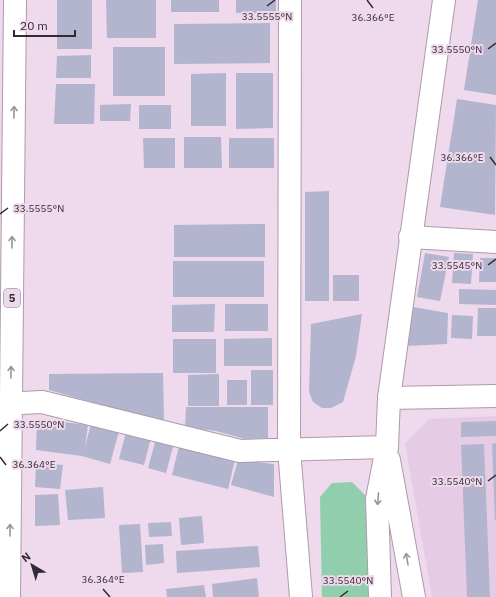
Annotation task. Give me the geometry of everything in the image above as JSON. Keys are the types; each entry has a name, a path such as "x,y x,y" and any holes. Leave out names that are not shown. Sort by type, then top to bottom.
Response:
{"main road":[{"name":"5","path":"9,597 5,403 15,0"},
{"path":"290,0 289,449 301,597"},
{"path":"380,597 377,499 387,447 389,398 410,236 444,0"},
{"path":"410,236 496,242"},
{"path":"389,398 496,396"},
{"path":"5,403 42,402 240,451 387,447"},
{"path":"387,447 414,597"}],"shaded area":[{"path":"496,416 496,597 432,597 405,443 429,419"}],"green space":[{"path":"352,482 365,495 370,597 322,597 320,497 332,483"}],"building":[{"path":"57,0 92,0 92,49 57,49"},
{"path":"106,0 156,0 156,38 107,38"},
{"path":"171,0 219,0 219,12 171,12"},
{"path":"236,0 276,0 276,13 236,13"},
{"path":"478,0 496,0 496,95 464,90"},
{"path":"270,23 270,63 174,64 174,24"},
{"path":"113,47 165,47 165,96 113,96"},
{"path":"91,55 91,78 56,78 57,56"},
{"path":"226,73 226,126 191,126 191,74"},
{"path":"236,73 273,73 273,128 236,129"},
{"path":"56,84 95,84 94,124 54,124"},
{"path":"457,99 496,105 495,215 440,207"},
{"path":"131,104 130,121 100,121 100,105"},
{"path":"139,105 171,105 171,129 139,129"},
{"path":"184,137 221,137 222,168 184,168"},
{"path":"143,138 175,138 175,168 144,168"},
{"path":"229,138 274,138 274,168 229,168"},
{"path":"329,191 329,301 305,301 305,192"},
{"path":"265,224 265,257 174,257 174,225"},
{"path":"425,253 449,257 440,301 417,297"},
{"path":"454,253 473,254 471,284 452,283"},
{"path":"480,258 496,258 496,282 479,282"},
{"path":"173,261 264,261 264,297 173,297"},
{"path":"333,275 359,275 359,301 333,301"},
{"path":"459,289 496,290 496,305 459,304"},
{"path":"215,304 214,332 172,332 172,305"},
{"path":"225,304 268,304 268,331 225,331"},
{"path":"413,307 448,313 447,344 406,346"},
{"path":"478,308 496,308 496,336 477,336"},
{"path":"362,314 356,356 343,402 331,408 322,408 313,402 309,392 311,324"},
{"path":"452,315 473,316 472,339 451,338"},
{"path":"272,338 272,366 224,366 224,339"},
{"path":"173,339 216,339 216,373 173,373"},
{"path":"251,370 273,370 273,405 251,405"},
{"path":"163,373 164,423 49,390 49,374"},
{"path":"219,374 219,406 188,406 188,375"},
{"path":"227,380 247,380 247,405 227,405"},
{"path":"186,407 268,407 268,438 245,439 216,431 185,427"},
{"path":"37,419 88,425 85,447 91,424 119,431 110,464 82,456 36,450"},
{"path":"496,421 496,436 461,437 461,422"},
{"path":"126,432 151,438 144,465 119,459"},
{"path":"156,439 174,443 166,473 148,468"},
{"path":"496,443 496,520 495,520 492,444"},
{"path":"484,444 490,597 467,597 461,445"},
{"path":"179,446 235,460 228,489 172,475"},
{"path":"238,460 274,464 274,497 231,485"},
{"path":"36,463 63,465 60,489 35,487"},
{"path":"103,487 105,518 68,520 65,490"},
{"path":"58,494 60,525 35,526 35,495"},
{"path":"202,516 204,543 181,545 179,518"},
{"path":"171,522 172,536 149,537 148,523"},
{"path":"140,524 143,572 122,573 119,525"},
{"path":"163,544 164,563 146,565 145,545"},
{"path":"258,546 260,567 177,573 176,551"},
{"path":"257,578 259,597 213,597 212,584"},
{"path":"204,585 206,597 167,597 166,589"}]}
